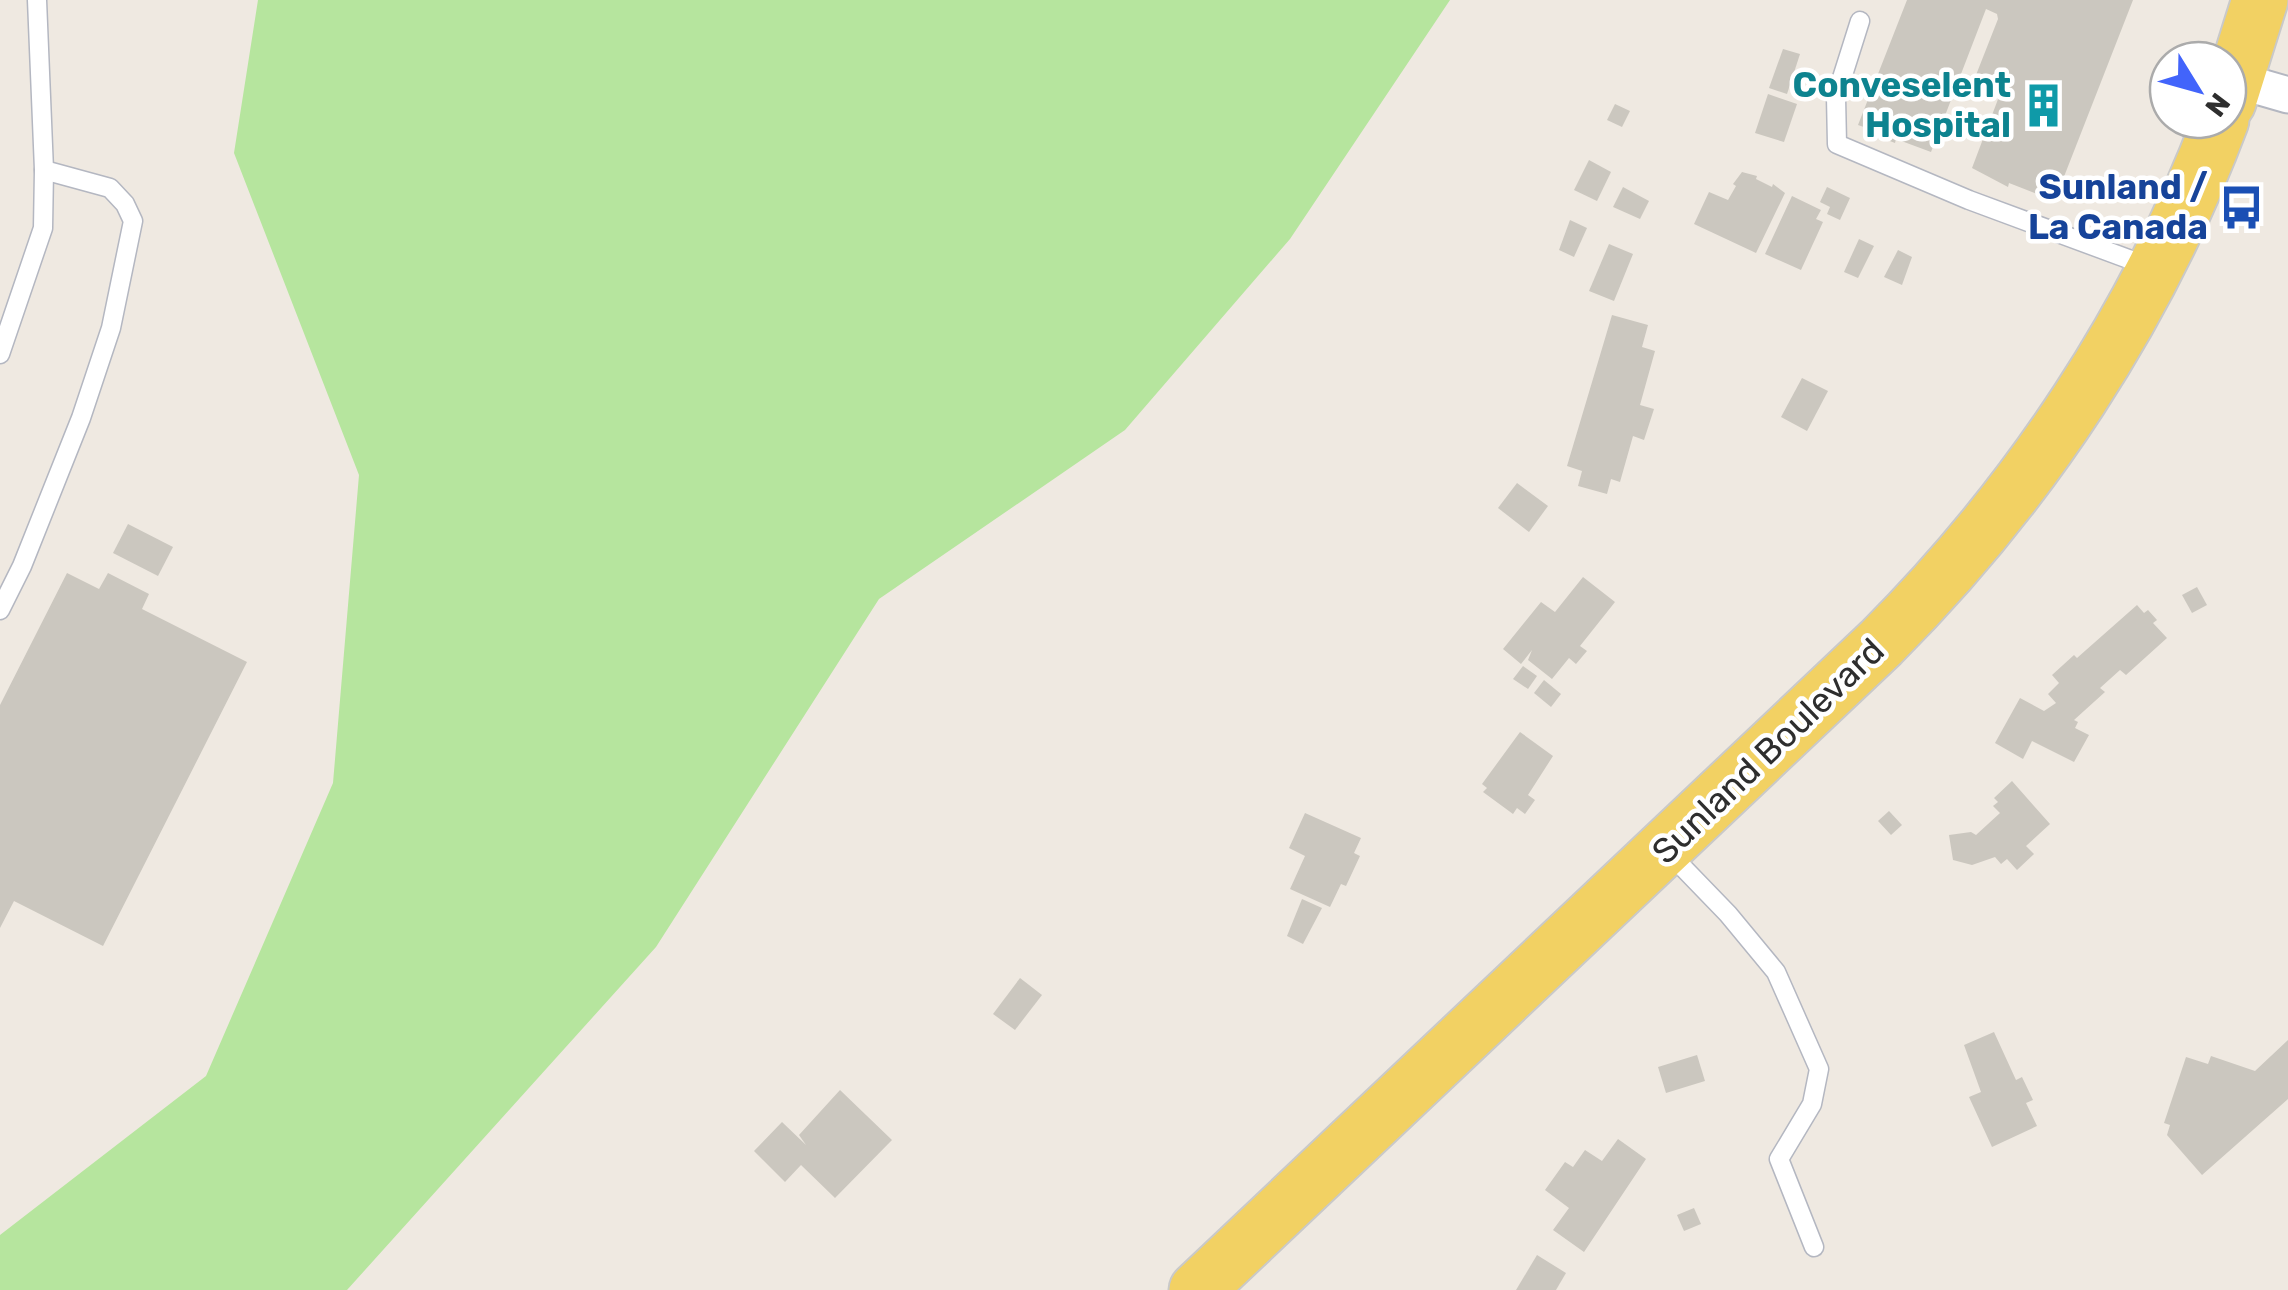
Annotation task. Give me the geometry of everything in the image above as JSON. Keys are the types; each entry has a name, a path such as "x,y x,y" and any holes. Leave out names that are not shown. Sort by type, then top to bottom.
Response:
{"main road":[{"name":"Sunland Boulevard","path":"2247,40 2260,0"},
{"name":"Sunland Boulevard","path":"1197,1290 1881,643 1964,554 2072,411 2118,338 2155,269 2211,140"}],"street":[{"path":"2248,99 2288,95"}],"lane":[{"path":"0,354 43,228 37,0"},
{"path":"1860,21 1836,96 1837,144 1969,200 2155,269"},
{"path":"0,610 55,488 112,328 134,221 110,188 44,170"},
{"path":"1665,849 1728,914 1776,972 1819,1069 1812,1104 1779,1159 1814,1247"}],"green space":[{"path":"258,0 1450,0 1290,239 1125,430 879,599 656,947 347,1290 0,1290 0,1235 206,1076 333,783 359,475 234,153"}],"building":[{"name":"Conveselent Hospital","path":"1907,0 2133,0 2058,192 2048,189 2045,197 2009,183 2008,187 1972,168 2003,86 1976,75 1998,19 1997,14 1986,9 1931,152 1896,139 1895,143 1882,138 1884,134 1858,125"},
{"path":"1783,49 1800,54 1787,94 1769,88"},
{"path":"1768,94 1797,104 1784,142 1755,133"},
{"path":"1615,104 1630,111 1622,127 1607,120"},
{"path":"1589,160 1611,172 1597,201 1574,190"},
{"path":"1742,172 1785,193 1756,253 1694,224 1709,192 1728,200"},
{"path":"1623,187 1649,201 1640,219 1613,207"},
{"path":"1827,187 1850,198 1840,220 1827,214 1830,207 1820,202"},
{"path":"1792,196 1821,210 1816,219 1823,222 1801,270 1765,254"},
{"path":"1570,220 1587,228 1574,257 1559,250"},
{"path":"1859,239 1874,246 1858,278 1844,272"},
{"path":"1609,244 1633,254 1614,301 1589,291"},
{"path":"1898,250 1912,257 1902,285 1884,277"},
{"path":"1612,315 1648,325 1642,347 1655,351 1640,405 1654,409 1644,440 1633,436 1620,482 1611,479 1607,494 1578,486 1582,471 1567,466"},
{"path":"1802,378 1828,391 1807,431 1781,417"},
{"path":"1517,483 1548,506 1529,532 1498,508"},
{"path":"128,524 173,547 158,576 113,553"},
{"path":"67,573 99,589 108,573 149,594 142,609 247,662 103,946 14,901 0,928 0,705"},
{"path":"1583,577 1615,602 1580,646 1587,651 1576,664 1569,658 1552,679 1528,660 1532,650 1521,664 1503,649 1541,602 1555,612"},
{"path":"2197,587 2207,605 2192,613 2182,595"},
{"path":"2137,605 2144,613 2148,610 2157,620 2153,623 2167,638 2126,675 2120,670 2100,688 2105,692 2074,720 2078,722 2075,728 2089,735 2074,762 2032,741 2023,759 1995,743 2020,698 2044,711 2056,703 2048,694 2059,683 2052,675"},
{"path":"1523,666 1537,676 1528,689 1513,679"},
{"path":"1544,680 1561,694 1551,707 1534,693"},
{"path":"1520,732 1553,756 1528,795 1535,800 1525,814 1517,808 1513,814 1483,792 1487,788 1482,784"},
{"path":"2012,781 2050,824 2026,846 2034,854 2017,870 2007,859 2001,864 1995,857 1972,865 1953,860 1949,835 1976,835 2000,813 1993,806 1998,802 1994,798"},
{"path":"1889,811 1902,825 1891,835 1878,821"},
{"path":"1305,813 1361,838 1354,853 1360,856 1346,886 1341,884 1330,907 1290,889 1305,856 1289,848"},
{"path":"1302,899 1322,908 1303,944 1287,936"},
{"path":"1020,978 1042,995 1015,1030 993,1014"},
{"path":"1994,1032 2016,1080 2022,1077 2033,1100 2026,1103 2037,1126 1992,1147 1969,1097 1981,1092 1964,1045"},
{"path":"2288,1040 2288,1099 2202,1175 2167,1135 2170,1125 2164,1123 2186,1057 2208,1064 2211,1056 2255,1071"},
{"path":"1697,1055 1705,1081 1666,1093 1658,1067"},
{"path":"840,1090 892,1140 835,1198 801,1165 785,1182 754,1151 782,1122 806,1145 799,1135"},
{"path":"1618,1139 1646,1159 1584,1252 1553,1230 1569,1208 1545,1190 1565,1162 1573,1167 1585,1150 1602,1161"},
{"path":"1694,1208 1701,1224 1684,1231 1677,1215"},
{"path":"1537,1255 1566,1273 1556,1290 1516,1290"}],"place":[{"name":"Conveselent Hospital","path":"2044,105"},
{"name":"Sunland / La Canada","path":"2241,207"}]}
